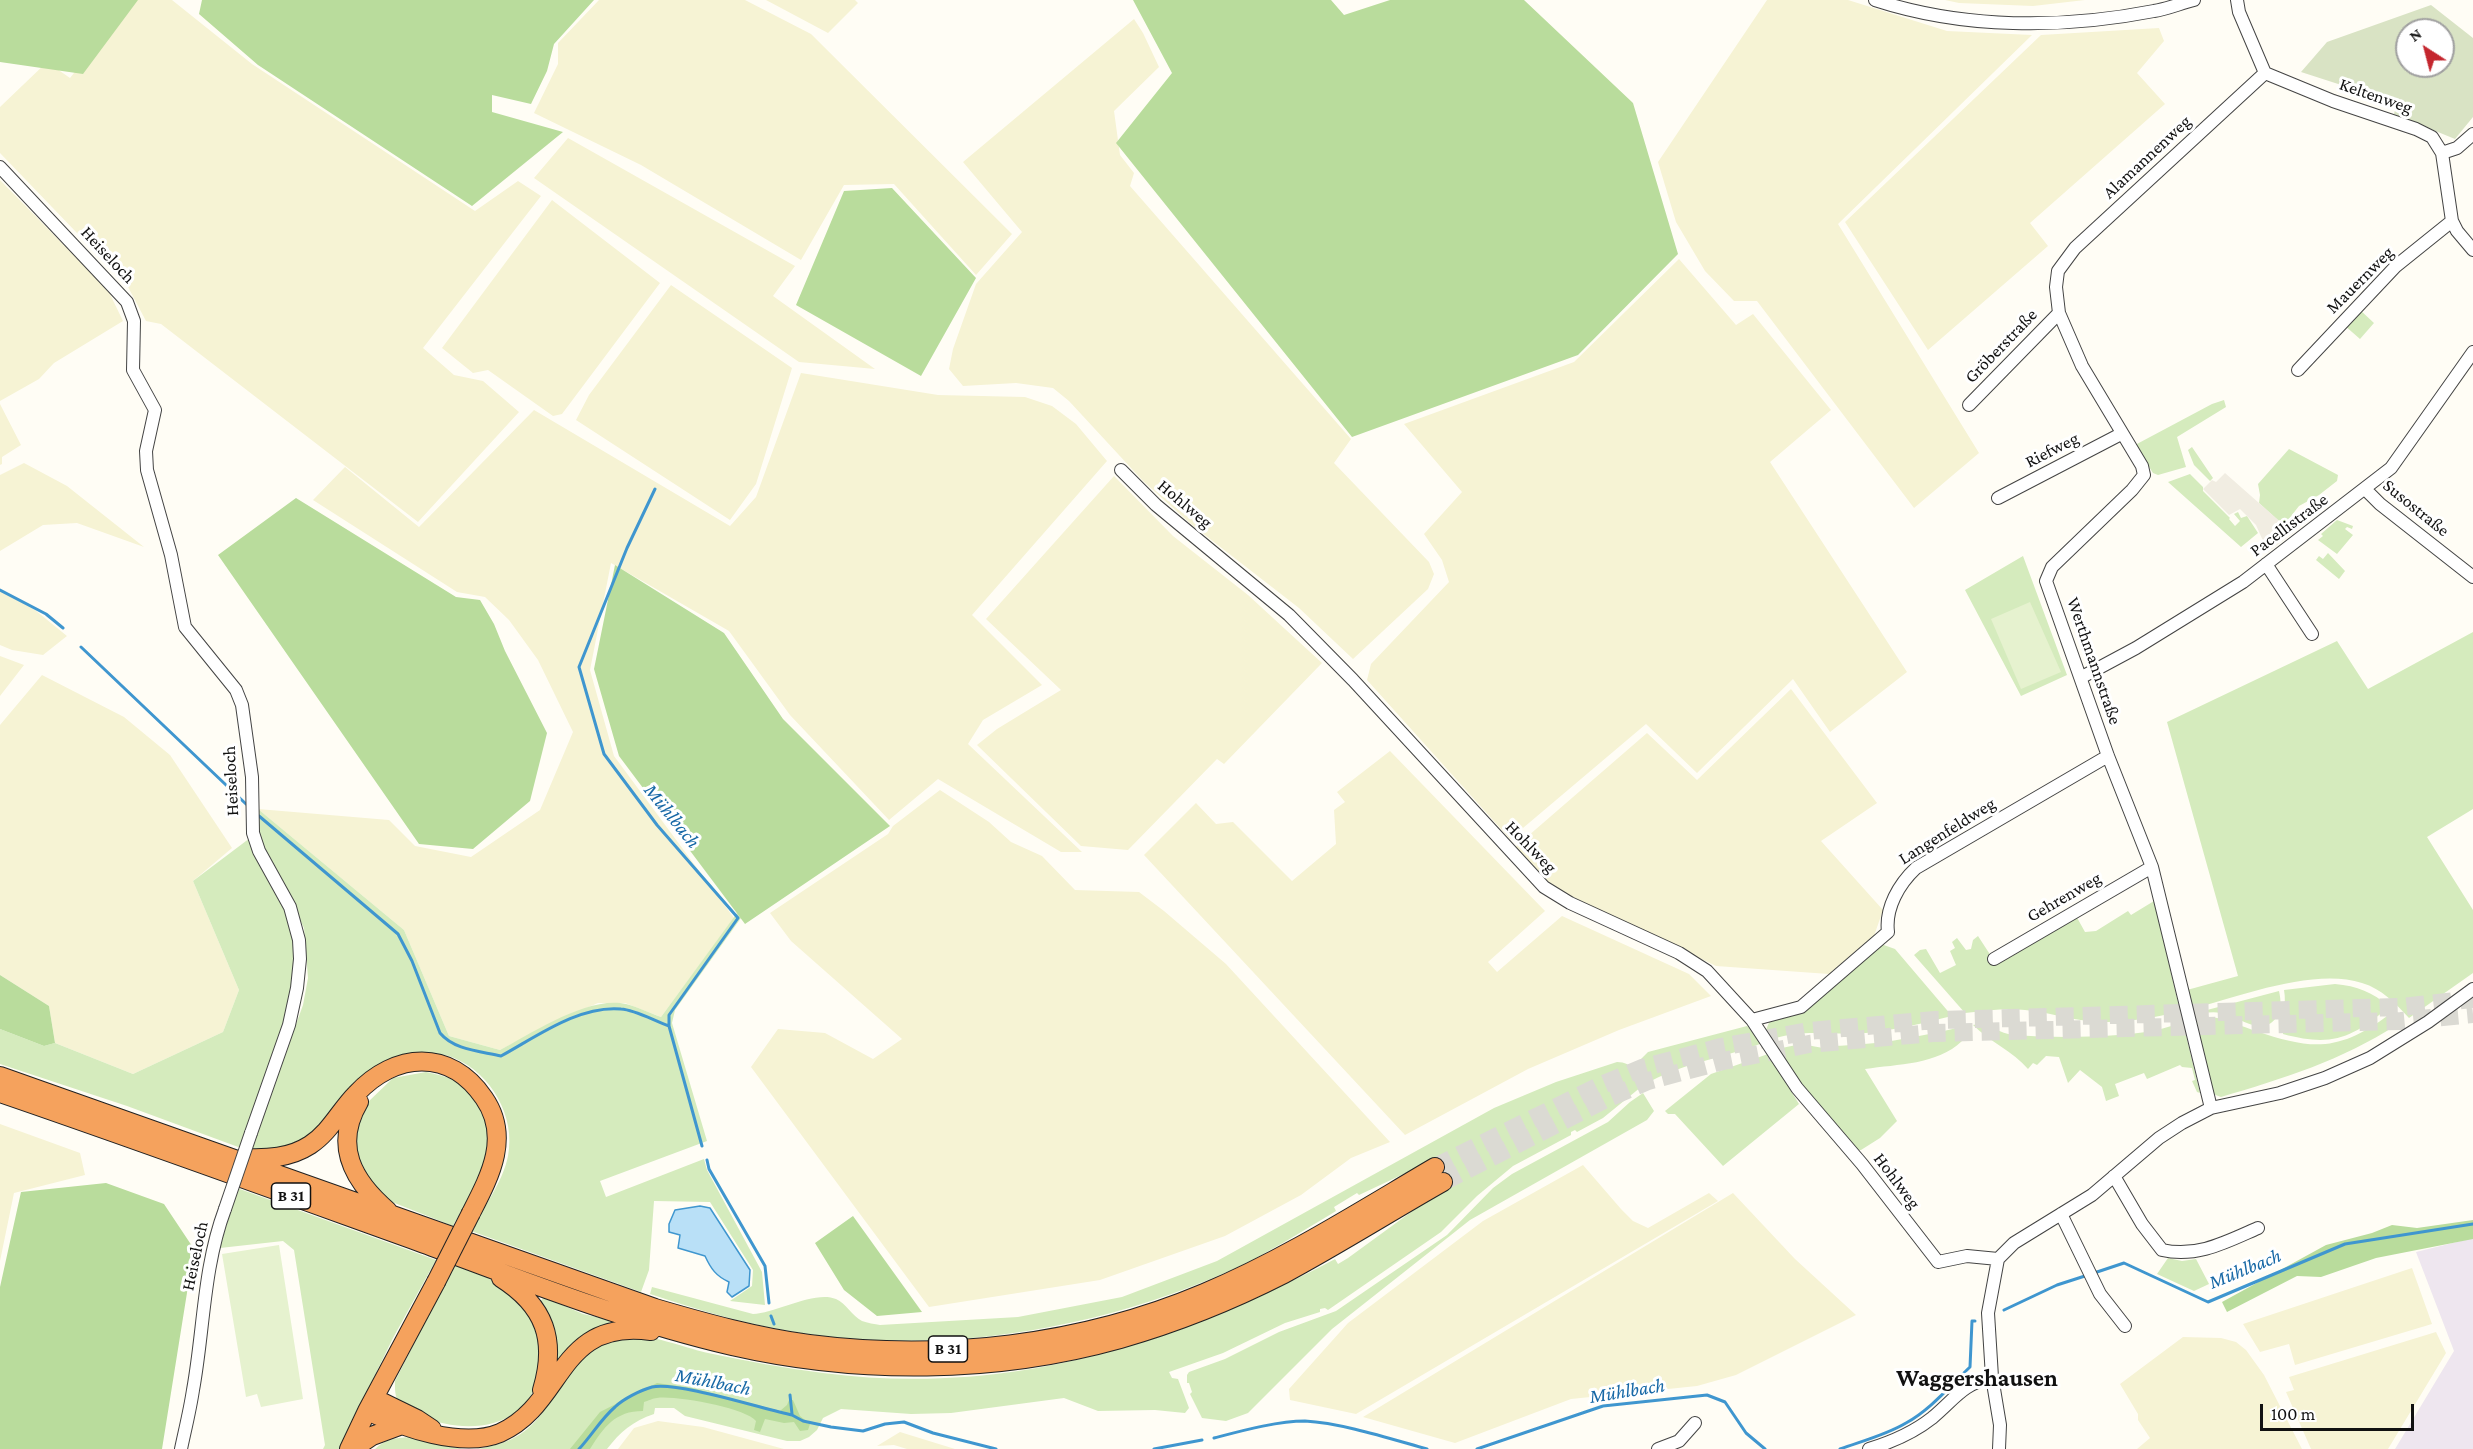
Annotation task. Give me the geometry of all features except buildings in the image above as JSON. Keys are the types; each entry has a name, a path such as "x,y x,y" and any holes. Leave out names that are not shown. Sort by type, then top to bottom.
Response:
{"highway":[{"path":"230,1158 280,1157 312,1144 328,1129 357,1093 380,1074 395,1066 433,1061 449,1066 463,1075 489,1105 496,1124 498,1140 496,1160 436,1282 370,1404 351,1449"},
{"path":"380,1074 351,1116 346,1135 348,1154 354,1172 366,1190 396,1218"},
{"name":"B 31","path":"0,1076 655,1308 784,1340 891,1350 946,1350 1002,1345 1065,1335 1119,1322 1182,1302 1292,1251 1439,1174 1294,1268 1240,1295 1158,1327 1090,1346 1006,1361 895,1366 785,1357 700,1338 607,1310 0,1093"},
{"path":"479,1264 516,1288 534,1308 544,1324 547,1335 548,1362 539,1399"},
{"path":"370,1404 399,1426 418,1432 473,1439 498,1433 522,1418 555,1381 569,1358 585,1344 604,1334 633,1329 700,1338"},
{"path":"370,1404 417,1419 438,1433"},
{"path":"351,1449 372,1436 399,1426"}],"street":[{"path":"1875,0 1961,20 2056,23 2156,11 2194,0"},
{"path":"2236,0 2243,23 2265,73"},
{"name":"Keltenweg","path":"2265,73 2333,101 2432,136 2442,153"},
{"name":"Alamannenweg","path":"2058,271 2075,248 2265,73"},
{"path":"2473,134 2457,148 2442,153 2452,220 2457,231 2473,250"},
{"name":"Heiseloch","path":"0,167 127,302 135,329 133,370 155,410 146,451 147,470 171,555 185,627 236,690 242,705 252,777 253,833 259,850 290,907 299,940 297,988 289,1025 217,1233 204,1294 193,1389 181,1449"},
{"name":"Mauernweg","path":"2298,370 2396,266 2452,220"},
{"name":"Werthmannstraße","path":"2058,271 2056,287 2059,313 2082,366 2142,466 2144,476 2052,567 2046,581 2082,677 2108,756 2152,867 2211,1108"},
{"name":"Gröberstraße","path":"1969,405 2059,313"},
{"name":"Pacellistraße","path":"2082,677 2243,582 2391,468 2473,352"},
{"name":"Riefweg","path":"1998,498 2121,434"},
{"name":"Hohlweg","path":"1120,470 1156,505 1289,615 1353,680 1544,888 1570,903 1679,953 1707,971 1752,1020 1797,1088 1862,1164 1938,1262 1967,1256 1998,1259"},
{"name":"Susostraße","path":"2365,489 2380,504 2471,571"},
{"path":"2266,564 2312,634"},
{"name":"Langenfeldweg","path":"1752,1020 1801,1007 1888,932 1890,908 1902,881 1916,868 2108,756"},
{"name":"Gehrenweg","path":"1994,959 2152,867"},
{"path":"1999,1449 2000,1425 1992,1377 1988,1313 1998,1259 2014,1243 2092,1195 2159,1138 2182,1123 2211,1108 2280,1093 2325,1078 2370,1058 2473,989"},
{"path":"2114,1176 2142,1224 2162,1250 2178,1254 2196,1252 2215,1247 2258,1228"},
{"path":"2061,1214 2100,1294 2125,1326"},
{"path":"1869,1449 1892,1442 1911,1432 1932,1418 1964,1388 1974,1382 1992,1377"},
{"path":"1658,1449 1679,1441 1695,1423"}],"shaded area":[{"path":"132,0 172,0 252,64 475,211 518,181 541,196 423,348 454,375 483,381 519,412 418,522 161,324 146,321 127,285 0,153 0,107 47,62 70,78"},
{"path":"599,0 745,0 811,34 1012,234 976,275 894,184 844,185 801,260 641,165 534,113 558,64 558,43"},
{"path":"766,0 855,0 858,3 828,33"},
{"path":"1767,0 1848,0 1947,31 2032,35 1838,224 1979,453 1914,508 1757,301 1734,301 1705,271 1676,222 1658,162"},
{"path":"1945,0 2085,0 2033,6 1959,3"},
{"path":"1134,19 1159,67 1114,111 1120,155 1134,173 1130,186 1351,439 1334,463 1429,562 1434,574 1428,589 1353,659 1299,608 1192,525 1143,481 1069,401 1053,388 1016,383 963,386 949,369 953,349 976,284 1022,232 963,162"},
{"path":"2159,28 2164,41 2137,73 2165,104 2030,223 2048,246 1928,350 1845,222 2041,35"},
{"path":"568,138 795,266 773,296 875,369 799,362 534,178"},
{"path":"0,180 108,290 123,321 54,363 39,379 0,401"},
{"path":"552,200 660,283 562,414 553,416 488,370 473,373 442,348"},
{"path":"1679,259 1736,325 1753,314 1831,410 1770,462 1907,672 1830,732 1793,679 1697,773 1646,724 1510,839 1367,680 1371,664 1449,582 1442,560 1424,534 1462,492 1404,424 1574,362"},
{"path":"671,285 792,368 756,484 730,520 576,420 589,395"},
{"path":"801,373 938,395 1025,397 1052,406 1076,424 1107,461 972,615 1042,685 983,720 968,744 1082,852 1061,852 938,779 889,820 790,715 729,631 611,563 590,670 614,756 734,918 661,1017 625,1003 598,1003 500,1050 449,1036 404,930 258,809 389,820 415,846 471,857 540,810 573,732 538,660 509,620 485,597 457,592 313,500 345,467 419,527 534,410 730,526 756,497"},
{"path":"0,404 21,445 2,457 0,465"},
{"path":"24,463 67,486 144,547 77,523 43,525 0,551 0,475"},
{"path":"2225,473 2293,533 2268,552 2256,525 2240,509 2229,515 2203,489 2212,480 2216,482"},
{"path":"1114,476 1173,536 1248,595 1322,663 1224,764 1217,759 1128,850 1081,846 977,745 997,729 1061,690 986,619"},
{"path":"0,590 35,610 67,636 43,655 12,650 0,645"},
{"path":"0,656 24,665 0,696"},
{"path":"42,675 124,717 170,755 232,848 193,881 239,990 223,1032 133,1074 55,1043 49,1006 0,975 0,725"},
{"path":"1791,689 1877,803 1821,841 1883,910 1874,936 1829,974 1716,966 1548,885 1513,849 1647,733 1697,780"},
{"path":"1390,751 1545,911 1488,962 1497,972 1562,916 1689,974 1711,996 1619,1030 1528,1069 1405,1135 1144,855 1196,803 1216,824 1233,822 1292,881 1336,844 1334,810 1345,802 1337,792"},
{"path":"940,790 989,822 1011,842 1042,856 1075,890 1139,892 1164,911 1226,964 1390,1142 1351,1158 1301,1195 1225,1236 1100,1280 929,1307 751,1067 778,1029 825,1033 873,1059 902,1039 791,941 770,913 888,834 893,826"},
{"path":"0,1124 80,1153 85,1175 14,1193 0,1261"},
{"path":"1583,1165 1633,1221 1648,1228 1709,1193 1718,1201 1356,1414 1290,1400 1289,1389 1348,1323 1483,1221"},
{"path":"1733,1193 1795,1259 1856,1315 1736,1375 1697,1386 1571,1399 1455,1443 1363,1417"},
{"path":"2473,1238 2473,1449 2395,1449 2454,1351 2416,1252"},
{"path":"2412,1268 2432,1324 2295,1365 2289,1344 2260,1352 2243,1324"},
{"path":"2436,1332 2446,1353 2388,1449 2311,1449 2286,1392 2294,1390 2289,1377"},
{"path":"2183,1337 2221,1338 2236,1342 2246,1350 2264,1375 2302,1449 2137,1449 2150,1438 2120,1384"},
{"path":"658,1421 703,1427 784,1449 618,1449 634,1428"},
{"path":"900,1432 955,1449 907,1449 894,1445 877,1446"}],"green space":[{"path":"0,0 138,0 83,74 0,62"},
{"path":"202,0 594,0 554,44 547,71 531,104 492,95 492,112 563,132 472,206 258,65 199,14"},
{"path":"1133,0 1331,0 1344,15 1390,0 1524,0 1633,103 1678,254 1578,355 1352,437 1116,143 1172,73"},
{"path":"2431,5 2448,18 2395,18 2395,78 2455,78 2455,24 2473,38 2473,117 2455,139 2394,114 2397,103 2301,72 2327,42"},
{"path":"892,188 976,278 921,376 796,305 844,191"},
{"path":"2359,309 2374,323 2360,339 2344,325"},
{"path":"2224,400 2226,407 2177,437 2186,467 2158,475 2153,473 2135,445 2212,404"},
{"path":"2192,447 2213,478 2210,481 2194,465 2188,450"},
{"path":"2289,449 2338,475 2337,481 2319,495 2299,506 2288,520 2281,523 2259,503 2258,484"},
{"path":"2190,474 2235,526 2240,521 2234,514 2238,512 2241,518 2247,516 2258,533 2241,547 2168,482"},
{"path":"296,498 456,597 480,600 494,624 505,651 547,733 530,801 473,849 419,844 218,555"},
{"path":"2337,520 2353,526 2352,529 2347,527 2345,529 2353,535 2337,554 2318,540 2323,536 2321,534"},
{"path":"2328,553 2345,571 2339,579 2316,560 2319,556 2323,559"},
{"path":"2023,556 2067,675 2021,696 1965,590"},
{"path":"615,565 724,633 783,719 890,826 745,924 619,756 594,669"},
{"path":"2030,602 2061,672 2021,689 1991,619"},
{"path":"2473,632 2473,809 2427,837 2473,910 2473,973 2409,1018 2376,989 2343,979 2299,981 2253,991 2191,1009 2187,990 2238,976 2167,722 2337,641 2368,689"},
{"path":"258,809 404,930 449,1036 500,1050 561,1017 595,1005 626,1004 661,1017 737,913 741,918 675,1010 672,1023 707,1141 600,1181 606,1197 704,1159 707,1170 762,1272 765,1305 730,1301 752,1286 753,1270 710,1202 654,1201 649,1270 641,1292 471,1231 505,1166 508,1156 508,1126 498,1098 489,1085 467,1065 449,1056 417,1053 305,1142 274,1151 251,1149 303,1005 308,978 304,928 260,838 257,824"},
{"path":"250,838 277,888 296,937 297,991 241,1148 127,1106 0,1064 0,1029 44,1046 55,1043 133,1074 223,1032 239,990 193,881"},
{"path":"2154,901 2180,1011 2169,1014 2135,1020 2101,1022 2018,1009 1965,1013 1914,955 1926,949 1940,973 1956,965 1950,951 1955,948 1952,942 1957,938 1966,950 1971,949 1973,940 1978,936 1991,956 1987,959 1989,963 2075,914 2085,932 2096,931 2128,911 2131,915"},
{"path":"1881,944 1895,949 1952,1016 1877,1032 1806,1033 1770,1040 1766,1030 1770,1020 1804,1009"},
{"path":"0,975 49,1006 55,1043 44,1046 0,1029"},
{"path":"2335,984 2364,991 2377,997 2389,1007 2363,1027 2340,1037 2314,1040 2283,1034 2284,990"},
{"path":"2279,991 2279,1012 2270,1024 2256,1026 2217,1012 2192,1016 2192,1014"},
{"path":"2390,1014 2396,1025 2355,1048 2289,1076 2221,1097 2213,1094 2194,1019 2220,1018 2276,1038 2294,1042 2326,1044 2356,1035"},
{"path":"2183,1023 2200,1093 2197,1092 2192,1081 2195,1080 2192,1068 2180,1065 2147,1079 2144,1073 2115,1084 2119,1096 2106,1101 2102,1087 2080,1070 2068,1083 2059,1057 2046,1056 2037,1065 2033,1063 2028,1069 1973,1025 1989,1026 2013,1035 2082,1037 2135,1033"},
{"path":"1747,1026 1760,1044 1677,1069 1651,1081 1645,1079 1641,1070 1641,1059 1648,1052"},
{"path":"1961,1027 1962,1041 1941,1055 1916,1062 1865,1069 1897,1121 1880,1138 1861,1150 1858,1150 1814,1105 1777,1049 1801,1044 1823,1048 1823,1046 1876,1043"},
{"path":"1768,1054 1799,1104 1723,1166 1675,1114 1668,1114 1665,1111 1711,1074"},
{"path":"1617,1062 1630,1066 1641,1087 1603,1118 1577,1132 1575,1130 1571,1132 1571,1135 1513,1166 1477,1196 1441,1232 1328,1310 1320,1309 1320,1312 1285,1323 1223,1353 1169,1372 1172,1378 1178,1379 1189,1408 1185,1413 1155,1410 1098,1411 1064,1398 951,1413 911,1414 841,1409 823,1418 817,1430 809,1437 800,1441 787,1441 685,1416 674,1408 655,1408 654,1414 628,1428 607,1449 476,1449 501,1443 520,1434 546,1408 578,1362 595,1347 607,1341 631,1336 647,1337 708,1353 780,1367 891,1379 958,1377 1024,1370 1088,1357 1151,1339 1274,1290 1335,1259 1338,1264 1444,1188 1441,1174 1429,1162 1359,1195 1357,1193 1334,1207 1336,1211 1270,1250 1229,1271 1174,1293 1117,1311 1059,1325 1000,1335 941,1340 881,1340 822,1336 748,1323 650,1294 652,1287 753,1314 817,1297 827,1297 840,1301 862,1321 880,1325 1018,1317 1122,1297 1217,1261 1494,1108 1556,1082"},
{"path":"426,1072 450,1079 466,1089 486,1118 490,1134 485,1165 453,1226 392,1202 365,1179 355,1155 357,1125 367,1103 393,1078"},
{"path":"1643,1093 1654,1111 1647,1120 1470,1220 1332,1329 1248,1413 1226,1421 1202,1418 1190,1394 1192,1392 1187,1383 1189,1372 1225,1359 1279,1332 1336,1311 1447,1235 1493,1188 1512,1174 1608,1122"},
{"path":"106,1183 164,1204 194,1249 162,1449 0,1449 0,1287 21,1192"},
{"path":"237,1188 436,1260 393,1338 339,1449 323,1449 325,1445 294,1250 283,1241 220,1248"},
{"path":"853,1216 922,1312 877,1316 844,1290 815,1243"},
{"path":"2473,1220 2473,1239 2376,1258 2321,1277 2297,1276 2227,1312 2222,1302 2326,1245 2372,1233 2392,1225 2417,1228"},
{"path":"279,1245 303,1399 261,1407 257,1394 246,1397 222,1254"},
{"path":"2168,1258 2182,1261 2196,1259 2209,1284 2194,1291 2157,1274"},
{"path":"454,1265 481,1275 517,1294 528,1308 544,1341 535,1388 525,1404 511,1415 496,1422 478,1426 459,1426 421,1416 400,1404 395,1389 395,1381"},
{"path":"544,1297 583,1314 610,1320 609,1324 584,1335 556,1364 552,1332 539,1303"},
{"path":"657,1383 692,1388 780,1411 789,1400 793,1400 800,1416 810,1424 808,1430 800,1431 794,1422 784,1423 765,1419 760,1432 754,1430 756,1421 750,1416 725,1407 693,1401 655,1398 644,1402 643,1411 625,1414 611,1422 590,1449 570,1449 600,1412"},
{"path":"409,1437 462,1449 375,1449 387,1441"}],"water":[{"path":"700,1206 710,1208 750,1270 749,1286 732,1297 727,1292 729,1282 714,1272 705,1256 678,1248 680,1235 669,1232 669,1224 675,1210"}],"waterway":[{"name":"Mühlbach","path":"655,489 627,548 579,667 604,754 657,825 738,918 669,1015 669,1026 702,1146"},
{"path":"0,590 46,614 63,628"},
{"path":"81,647 246,804"},
{"path":"259,816 398,934 412,961 440,1033 452,1043 501,1056 558,1024 589,1012 605,1009 633,1011 669,1026"},
{"name":"Mühlbach","path":"707,1160 709,1169 765,1266 769,1303"},
{"name":"Mühlbach","path":"2094,1273 2124,1263 2208,1302 2345,1244 2473,1224"},
{"name":"Mühlbach","path":"2004,1310 2057,1285 2088,1275"},
{"name":"Mühlbach","path":"771,1316 774,1324"},
{"name":"Mühlbach","path":"1840,1449 1898,1427 1915,1418 1940,1397 1970,1367 1972,1321 1975,1321"},
{"name":"Mühlbach","path":"579,1449 618,1404 643,1390 664,1386 720,1396 831,1427 863,1431 885,1424 904,1422 933,1433 996,1449"},
{"name":"Mühlbach","path":"790,1395 792,1414"},
{"name":"Mühlbach","path":"1477,1449 1603,1406 1707,1395 1725,1402 1746,1433 1765,1449"},
{"name":"Mühlbach","path":"1214,1438 1271,1425 1305,1421 1350,1428 1427,1449"},
{"name":"Mühlbach","path":"1154,1449 1202,1440"}],"tunnel":[{"path":"1435,1167 1599,1086 1642,1068 1721,1047 1809,1031 1935,1020 2401,1007 2473,999"},
{"path":"1443,1182 1604,1100 1648,1081 1723,1061 1809,1044 1933,1033 2401,1021 2473,1014"}],"district":[{"name":"Waggershausen","path":"1977,1379"}]}
